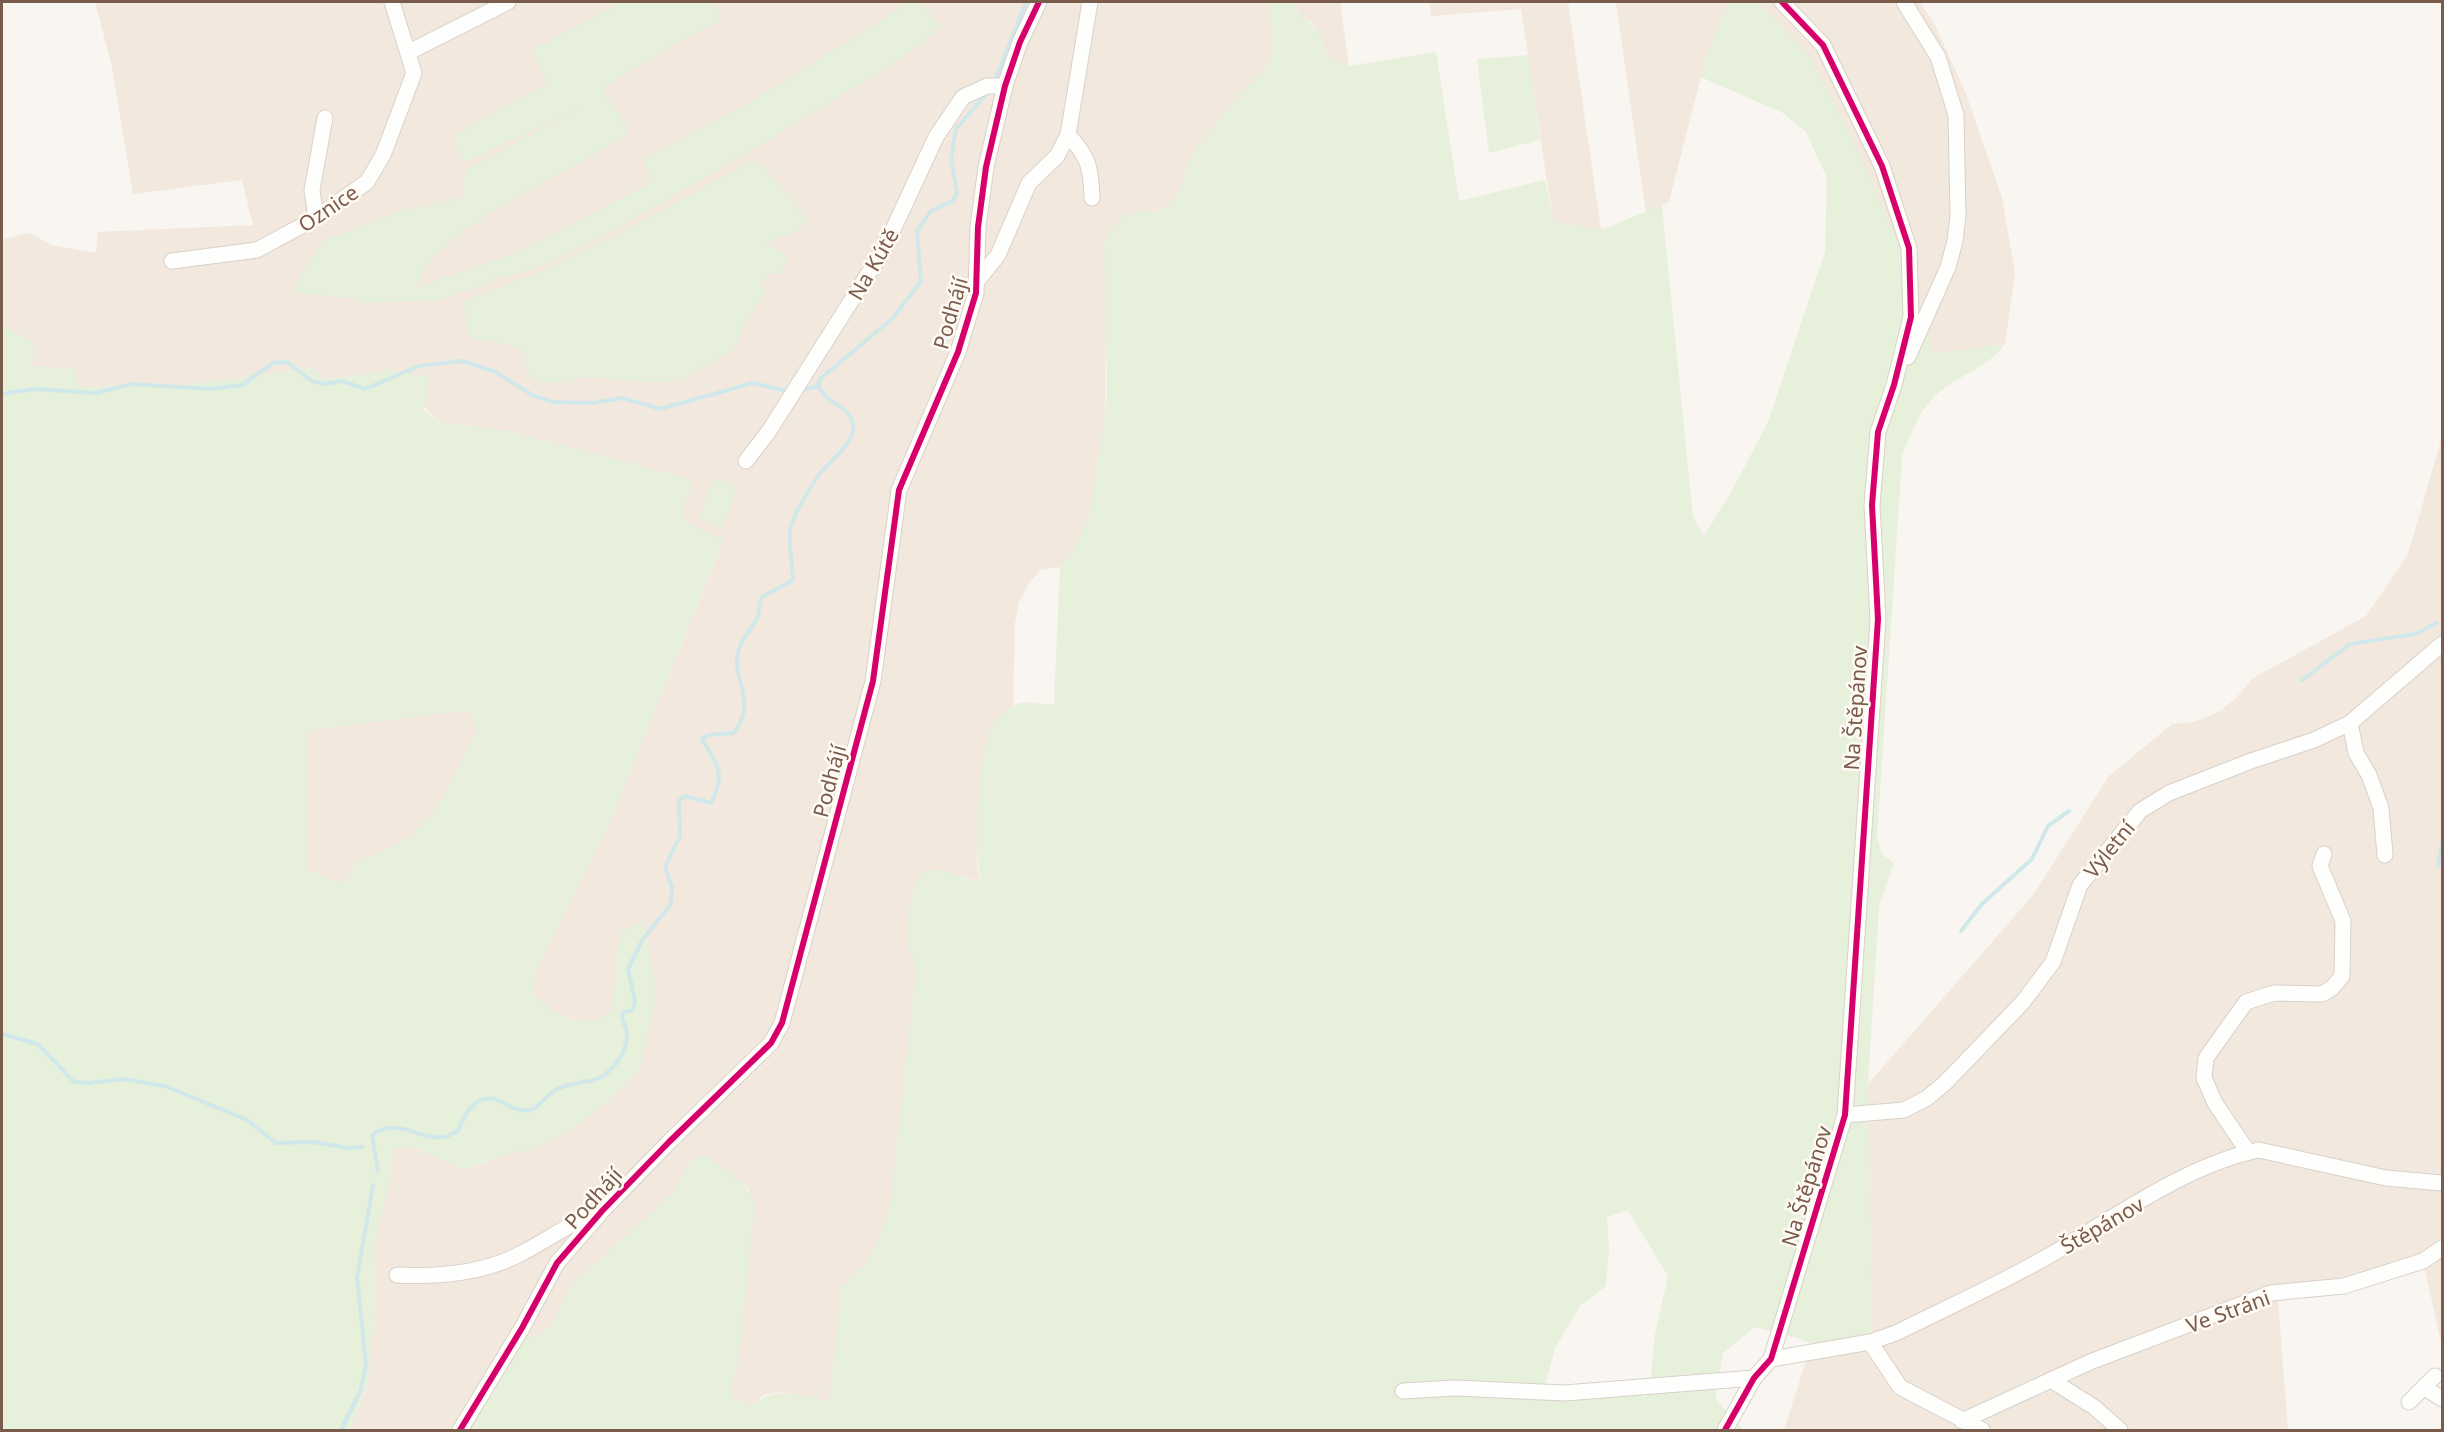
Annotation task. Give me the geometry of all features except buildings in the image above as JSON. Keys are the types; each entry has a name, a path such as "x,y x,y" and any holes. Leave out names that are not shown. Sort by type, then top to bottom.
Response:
{"street":[{"name":"Oznice","path":"172,261 257,250 316,218 367,182 383,155 414,73 392,2"},
{"path":"409,52 508,2"},
{"name":"Podhájí","path":"460,1431 522,1328 557,1263 602,1211 669,1142 771,1043 782,1023 873,681 899,490 958,352 976,293 981,197 997,86 1039,2"},
{"path":"978,280 998,255 1029,183 1057,156 1068,135 1090,2"},
{"name":"Na Štěpánov","path":"1725,1431 1754,1378 1771,1359 1845,1115 1878,619 1872,505 1878,432 1894,385 1911,316 1909,248 1882,166 1823,45 1782,2"},
{"path":"1894,385 1927,319 1948,267 1958,215 1956,115 1938,57 1904,2"},
{"name":"Na Kútě","path":"746,461 769,431 884,249 936,138 963,97 997,86"},
{"path":"316,218 312,190 325,118"},
{"path":"1068,135 1086,155 1092,176 1092,198"},
{"name":"Výletní","path":"1845,1115 1904,1110 1927,1098 1945,1083 2023,1002 2053,962 2080,885 2140,811 2169,793 2251,761 2314,740 2350,723 2442,644"},
{"path":"2350,723 2356,753 2372,783 2380,808 2385,855"},
{"path":"2248,1152 2230,1128 2204,1078 2206,1058 2246,1002 2274,993 2322,994 2332,988 2342,976 2343,921 2320,866 2324,855"},
{"name":"Štěpánov","path":"1771,1359 1870,1342 1896,1333 2050,1255 2132,1206 2221,1160 2248,1152 2259,1150 2386,1178 2442,1183"},
{"path":"397,1275 444,1274 475,1269 518,1255 585,1217 602,1211"},
{"name":"Ve Stráni","path":"1962,1421 2090,1362 2271,1293 2344,1286 2423,1260 2442,1248"},
{"path":"1870,1342 1900,1387 1982,1431"},
{"path":"1403,1391 1455,1388 1565,1393 1754,1378"},
{"path":"2051,1380 2094,1407 2121,1431"},
{"path":"2409,1402 2430,1382 2442,1399"}],"shaded area":[{"path":"95,2 1270,2 1272,56 1269,64 1235,100 1202,143 1195,146 1178,194 1167,207 1154,212 1106,332 1105,414 1089,517 1075,548 1060,567 1041,570 1028,584 1019,602 1015,622 1013,707 995,721 981,768 977,865 981,882 937,870 914,886 908,941 917,965 889,1215 868,1261 842,1286 829,1401 782,1392 764,1395 752,1405 733,1399 731,1387 739,1357 749,1189 721,1166 703,1156 692,1159 673,1193 572,1285 552,1326 534,1337 467,1430 349,1430 367,1387 375,1318 374,1245 389,1186 394,1148 415,1148 464,1170 571,1131 606,1103 640,1069 620,933 611,1014 599,1020 584,1023 552,1013 532,992 534,976 608,827 724,540 687,523 681,512 694,480 507,431 437,421 390,370 326,380 312,368 186,385 78,387 74,369 31,366 34,355 32,342 2,325 2,239 30,233 51,245 96,253 98,232 253,225 242,180 133,194 112,67"},
{"path":"1292,2 1340,2 1349,66 1327,57 1322,39 1313,23 1302,16"},
{"path":"1430,2 1568,2 1601,230 1553,221 1521,9 1431,16"},
{"path":"1616,2 1730,2 1708,49 1669,202 1646,213"},
{"path":"1759,2 1920,2 1934,23 1965,91 2002,198 2015,273 2005,344 1934,353 1902,253 1811,59"},
{"path":"2442,437 2442,1346 2424,1266 2278,1299 2288,1430 1784,1430 1806,1361 1830,1353 1872,1332 1868,1084 2033,895 2109,776 2172,724 2194,722 2219,712 2236,698 2253,678 2366,616 2408,554"},
{"path":"470,710 477,732 435,811 408,839 356,863 345,884 308,871 308,730"}],"green space":[{"path":"621,2 715,2 721,20 670,47 602,89 629,129 627,133 604,149 476,222 449,243 428,265 416,288 527,248 642,187 652,180 643,159 745,105 876,24 906,2 919,2 941,25 899,60 713,173 606,234 520,274 496,277 491,282 438,300 364,303 357,299 296,293 295,285 322,242 399,211 464,197 464,176 469,168 575,111 578,108 467,162 461,157 455,145 456,133 547,84 532,52"},
{"path":"1270,2 1292,2 1319,31 1327,57 1349,66 1436,52 1459,201 1545,180 1553,221 1601,230 1662,205 1693,517 1704,536 1734,487 1768,422 1825,252 1827,178 1806,132 1783,113 1701,77 1708,49 1730,2 1759,2 1811,59 1852,138 1902,253 1934,353 2005,344 1984,364 1950,384 1934,397 1917,420 1902,457 1877,838 1882,854 1894,863 1879,906 1868,1084 1872,1332 1830,1353 1798,1338 1755,1327 1723,1353 1715,1398 1744,1430 467,1430 524,1336 534,1337 552,1326 572,1285 673,1193 692,1159 703,1156 718,1164 741,1183 748,1190 755,1204 739,1357 731,1387 733,1399 752,1405 780,1393 829,1401 842,1286 868,1261 889,1215 916,975 908,944 913,891 917,881 927,870 941,870 981,882 978,848 979,799 984,752 989,734 995,721 1014,705 1021,703 1054,704 1060,567 1075,548 1089,517 1105,414 1107,388 1104,240 1123,217 1143,211 1160,211 1167,207 1178,194 1195,146 1202,143 1235,100 1269,64 1272,56","holes":["1628,1210 1668,1276 1655,1334 1651,1378 1645,1398 1642,1394 1541,1401 1555,1348 1580,1306 1606,1286 1609,1250 1607,1217"]},
{"path":"1528,55 1540,140 1489,153 1477,59"},
{"path":"749,162 758,163 764,167 810,221 795,231 767,243 789,256 789,259 780,274 770,273 760,284 766,292 743,326 739,340 728,354 684,378 656,383 584,377 566,382 546,383 530,377 526,367 526,353 511,346 478,339 467,333 464,302 468,299 543,271 615,236"},
{"path":"2,325 32,342 34,355 31,366 74,369 78,387 186,385 312,368 326,380 390,370 430,377 424,410 437,421 507,431 694,480 681,512 687,523 724,539 608,827 534,976 532,992 550,1008 568,1019 588,1021 611,1013 620,933 643,920 657,992 640,1069 606,1103 571,1131 533,1148 492,1159 464,1170 415,1148 394,1148 389,1186 374,1245 375,1318 367,1387 349,1430 2,1430","holes":["470,710 477,732 435,811 408,839 356,863 345,884 308,871 308,730"]},
{"path":"713,478 738,487 723,528 698,520"}],"waterway":[{"path":"994,83 1026,2"},
{"path":"378,1171 372,1135 381,1130 399,1128 427,1136 447,1137 458,1131 469,1110 480,1100 495,1099 518,1110 529,1110 558,1089 594,1080 606,1074 621,1056 627,1035 622,1017 624,1012 633,1010 635,1001 628,969 643,939 671,904 672,887 665,867 680,836 679,801 684,796 711,803 716,793 718,770 702,739 708,735 733,733 740,722 744,713 743,694 737,667 740,647 756,620 762,597 793,580 791,525 803,500 822,470 844,448 851,436 853,429 849,414 823,394 819,380 893,318 921,281 917,231 931,211 953,201 957,193 951,158 956,129 988,92"},
{"path":"2,394 34,389 96,393 131,384 210,389 242,385 273,363 287,362 312,381 323,384 342,381 365,389 419,366 462,361 496,372 534,396 553,402 592,403 623,398 660,409 753,383 786,391"},
{"path":"801,390 818,386"},
{"path":"2302,680 2350,644 2415,634 2437,623"},
{"path":"1961,931 1982,904 2032,859 2048,826 2069,811"},
{"path":"2438,865 2442,843"},
{"path":"2,1034 38,1044 74,1082 89,1083 123,1079 165,1086 247,1120 276,1143 313,1142 348,1148 362,1147"},
{"path":"341,1430 360,1392 366,1365 357,1278 373,1185"}],"cycle path":[{"path":"460,1430 522,1328 557,1263 602,1211 669,1142 771,1043 782,1023 873,681 899,490 958,352 976,293 978,227 986,167 1005,86 1020,42 1039,2"},
{"path":"1725,1430 1754,1378 1771,1359 1845,1115 1878,619 1872,505 1878,432 1894,385 1911,317 1909,248 1882,166 1823,45 1782,2"}]}
